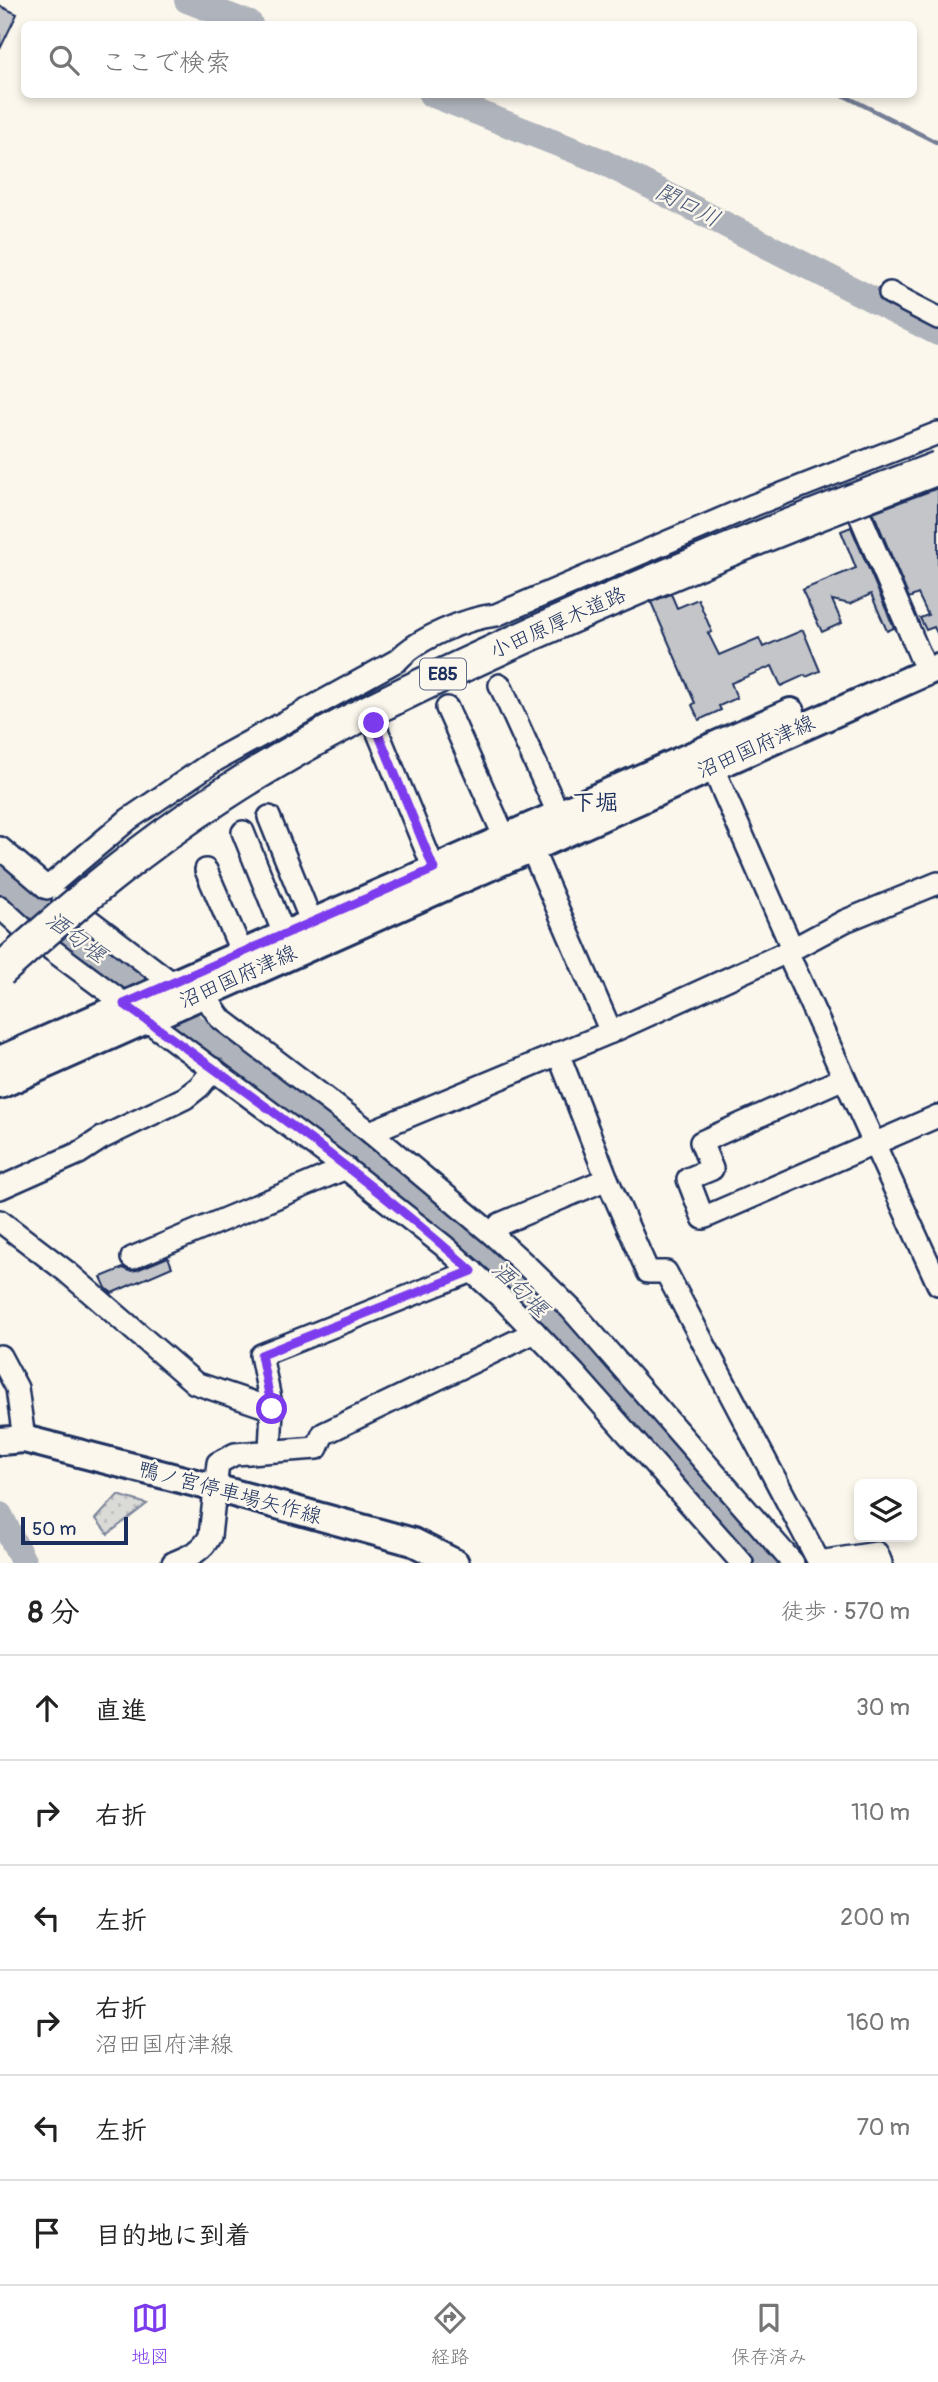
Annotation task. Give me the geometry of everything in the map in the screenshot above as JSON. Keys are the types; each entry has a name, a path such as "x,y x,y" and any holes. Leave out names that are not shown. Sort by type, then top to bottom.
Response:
{"highway":[{"name":"小田原厚木道路","path":"0,947 130,835 214,777 317,717 421,664 646,564 810,496 938,448"},
{"name":"小田原厚木道路","path":"0,971 77,902 142,851 225,793 324,734 428,681 654,580 815,514 938,468"}],"main road":[{"name":"沼田国府津線","path":"0,1060 139,1010 203,993 934,665"},
{"name":"沼田国府津線","path":"0,1085 139,1010 167,986 707,747 934,665"},
{"name":"鴨ノ宮停車場矢作線","path":"12,1440 215,1488 413,1542 455,1563"}],"street":[{"path":"890,293 938,318"},
{"path":"47,888 129,819 216,760 398,660 408,648 476,617 496,615 754,505 938,433"},
{"path":"859,513 934,665"},
{"path":"500,685 558,813"},
{"path":"447,708 505,838"},
{"path":"374,723 434,869"},
{"path":"712,766 844,1078 873,1143 932,1260 938,1284"},
{"path":"269,817 312,923"},
{"path":"243,832 284,934"},
{"path":"531,847 611,1032"},
{"path":"0,848 167,986"},
{"path":"206,870 242,953"},
{"path":"370,1132 611,1032 790,950 845,921 938,883"},
{"path":"0,907 24,929 139,1010 444,1246 536,1332 742,1563"},
{"path":"203,993 220,1018 370,1132 493,1235 571,1309 793,1563"},
{"path":"558,1053 607,1179 648,1272 666,1272 817,1563 877,1553 881,1563"},
{"path":"0,1188 79,1153 102,1138 185,1098 199,1087 214,1069"},
{"path":"844,1078 701,1142 712,1169 688,1179 703,1218 938,1115"},
{"path":"132,1258 346,1168"},
{"path":"493,1235 500,1224 607,1179"},
{"path":"0,1221 67,1272 195,1383 272,1409"},
{"path":"270,1450 272,1409 261,1355 472,1271"},
{"path":"173,1563 197,1553 206,1546 211,1536 218,1464 235,1454 317,1448 323,1434 536,1332"},
{"path":"0,1356 17,1388 12,1440"}],"shaded area":[{"path":"118,1495 147,1504 108,1534 96,1519"}],"building":[{"path":"0,6 17,14 0,49"},
{"path":"938,488 938,635 934,627 926,630 920,618 928,615 918,594 909,598 873,512"},
{"path":"851,527 894,628 887,631 871,594 850,604 832,600 842,623 822,632 802,590 856,568 841,531"},
{"path":"671,594 677,608 698,599 712,632 708,633 719,655 759,638 763,647 803,630 820,671 781,686 772,666 731,683 737,698 719,706 721,710 699,720 692,705 695,703 651,602"},
{"path":"168,1257 172,1267 112,1293 106,1288 101,1277 123,1268 137,1270"}],"waterway":[{"name":"関口川","path":"187,0 242,21"},
{"name":"関口川","path":"441,98 599,160 938,333"},
{"path":"849,98 938,143"},
{"name":"酒匂堰","path":"0,879 440,1215 514,1279 601,1371 767,1563"},
{"path":"0,1515 24,1563"}],"district":[{"name":"下堀","path":"595,802"}],"route":[{"path":"272,1409 261,1355 472,1271 346,1168 124,1004 434,869 374,723"}]}
